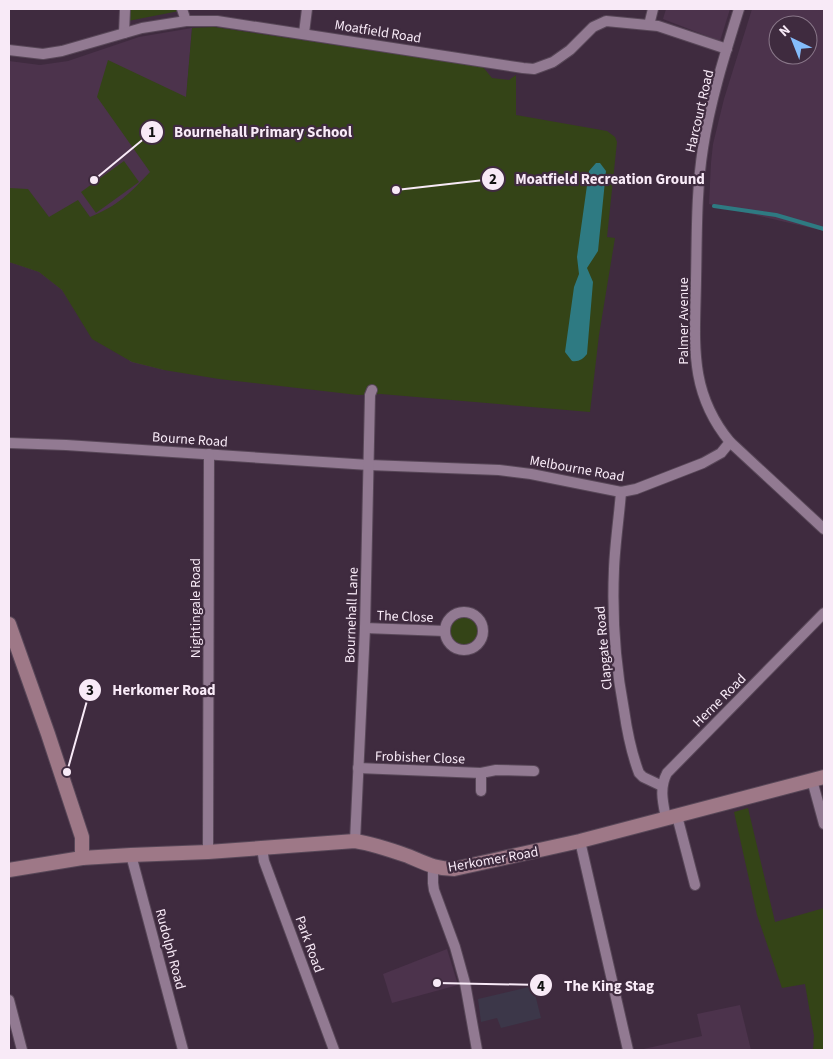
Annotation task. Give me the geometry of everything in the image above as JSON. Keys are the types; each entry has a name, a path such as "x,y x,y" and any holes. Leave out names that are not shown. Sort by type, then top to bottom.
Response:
{"street":[{"path":"124,33 125,9"},
{"path":"182,9 186,21"},
{"path":"304,33 307,9"},
{"path":"648,25 653,9"},
{"name":"Harcourt Road","path":"697,251 698,196 703,148 739,9"},
{"name":"Moatfield Road","path":"9,50 43,54 62,51 150,26 186,21 217,21 304,33 523,68 545,65 560,57 593,27 600,23 612,21 658,26 728,49"},
{"name":"Palmer Avenue","path":"697,251 695,339 698,379 706,405 719,429 730,442"},
{"name":"Bournehall Lane","path":"355,841 365,628 370,395 372,390"},
{"path":"730,442 824,529"},
{"name":"Melbourne Road","path":"369,465 499,470 531,474 621,492 636,489 703,462 720,453 730,442"},
{"name":"Bourne Road","path":"9,443 369,465"},
{"name":"Nightingale Road","path":"208,852 209,454"},
{"name":"Clapgate Road","path":"621,492 614,566 613,601 615,650 621,695 629,738 639,773 643,777 662,786"},
{"name":"Herne Road","path":"662,786 666,773 672,766 824,614"},
{"path":"9,624 82,837 82,858"},
{"name":"The Close","path":"365,628 445,631"},
{"name":"Frobisher Close","path":"358,768 481,773 496,770 534,771"},
{"name":"Frobisher Close","path":"481,773 481,791"},
{"path":"818,778 824,824"},
{"name":"Herkomer Road","path":"9,870 82,858 208,852 355,841 372,844 408,856 434,868 454,869 580,841 818,778"},
{"path":"662,786 662,798 672,817 695,885"},
{"path":"580,841 628,1050"},
{"name":"Park Road","path":"262,848 264,861 334,1050"},
{"name":"Rudolph Road","path":"132,855 183,1050"},
{"path":"434,868 432,883 455,947 465,983 477,1050"},
{"path":"9,1000 22,1050"}],"shaded area":[{"path":"129,9 178,9 179,11 128,21"},
{"path":"666,9 730,9 720,41 663,19"},
{"path":"752,9 824,9 824,231 709,204 713,144 724,99"},
{"path":"214,27 483,67 492,78 509,80 516,75 516,115 607,131 615,137 617,142 607,237 615,238 599,335 590,412 381,394 358,395 219,379 164,370 132,362 92,339 62,290 39,272 9,262 9,188 28,189 49,217 78,200 90,217 109,208 123,198 150,172 97,97 108,60 186,97 192,28"},
{"path":"192,28 164,370 131,362 75,310 62,290 39,272 9,262 9,61 40,65 68,61 139,37"},
{"path":"124,161 139,182 96,213 81,192"},
{"path":"596,163 600,163 606,171 598,251 587,268 593,282 587,354 581,360 572,361 565,352 574,287 579,274 577,257 589,171"},
{"path":"464,616 470,617 478,625 478,637 470,645 464,646 458,645 450,637 449,631 450,625 458,617"},
{"path":"748,808 775,922 824,908 824,1050 813,1050 814,1036 805,984 782,988 757,915 734,812"},
{"path":"447,949 458,985 392,1003 383,974"},
{"path":"533,986 541,1018 501,1028 497,1018 481,1022 478,999"},
{"path":"740,1005 751,1050 639,1050 702,1036 697,1014"}],"waterway":[{"path":"714,206 776,215 824,229"}],"place":[{"name":"Bournehall Primary School","path":"94,180"},
{"name":"Moatfield Recreation Ground","path":"396,190"},
{"name":"Herkomer Road","path":"67,772"},
{"name":"The King Stag","path":"437,983"}]}
